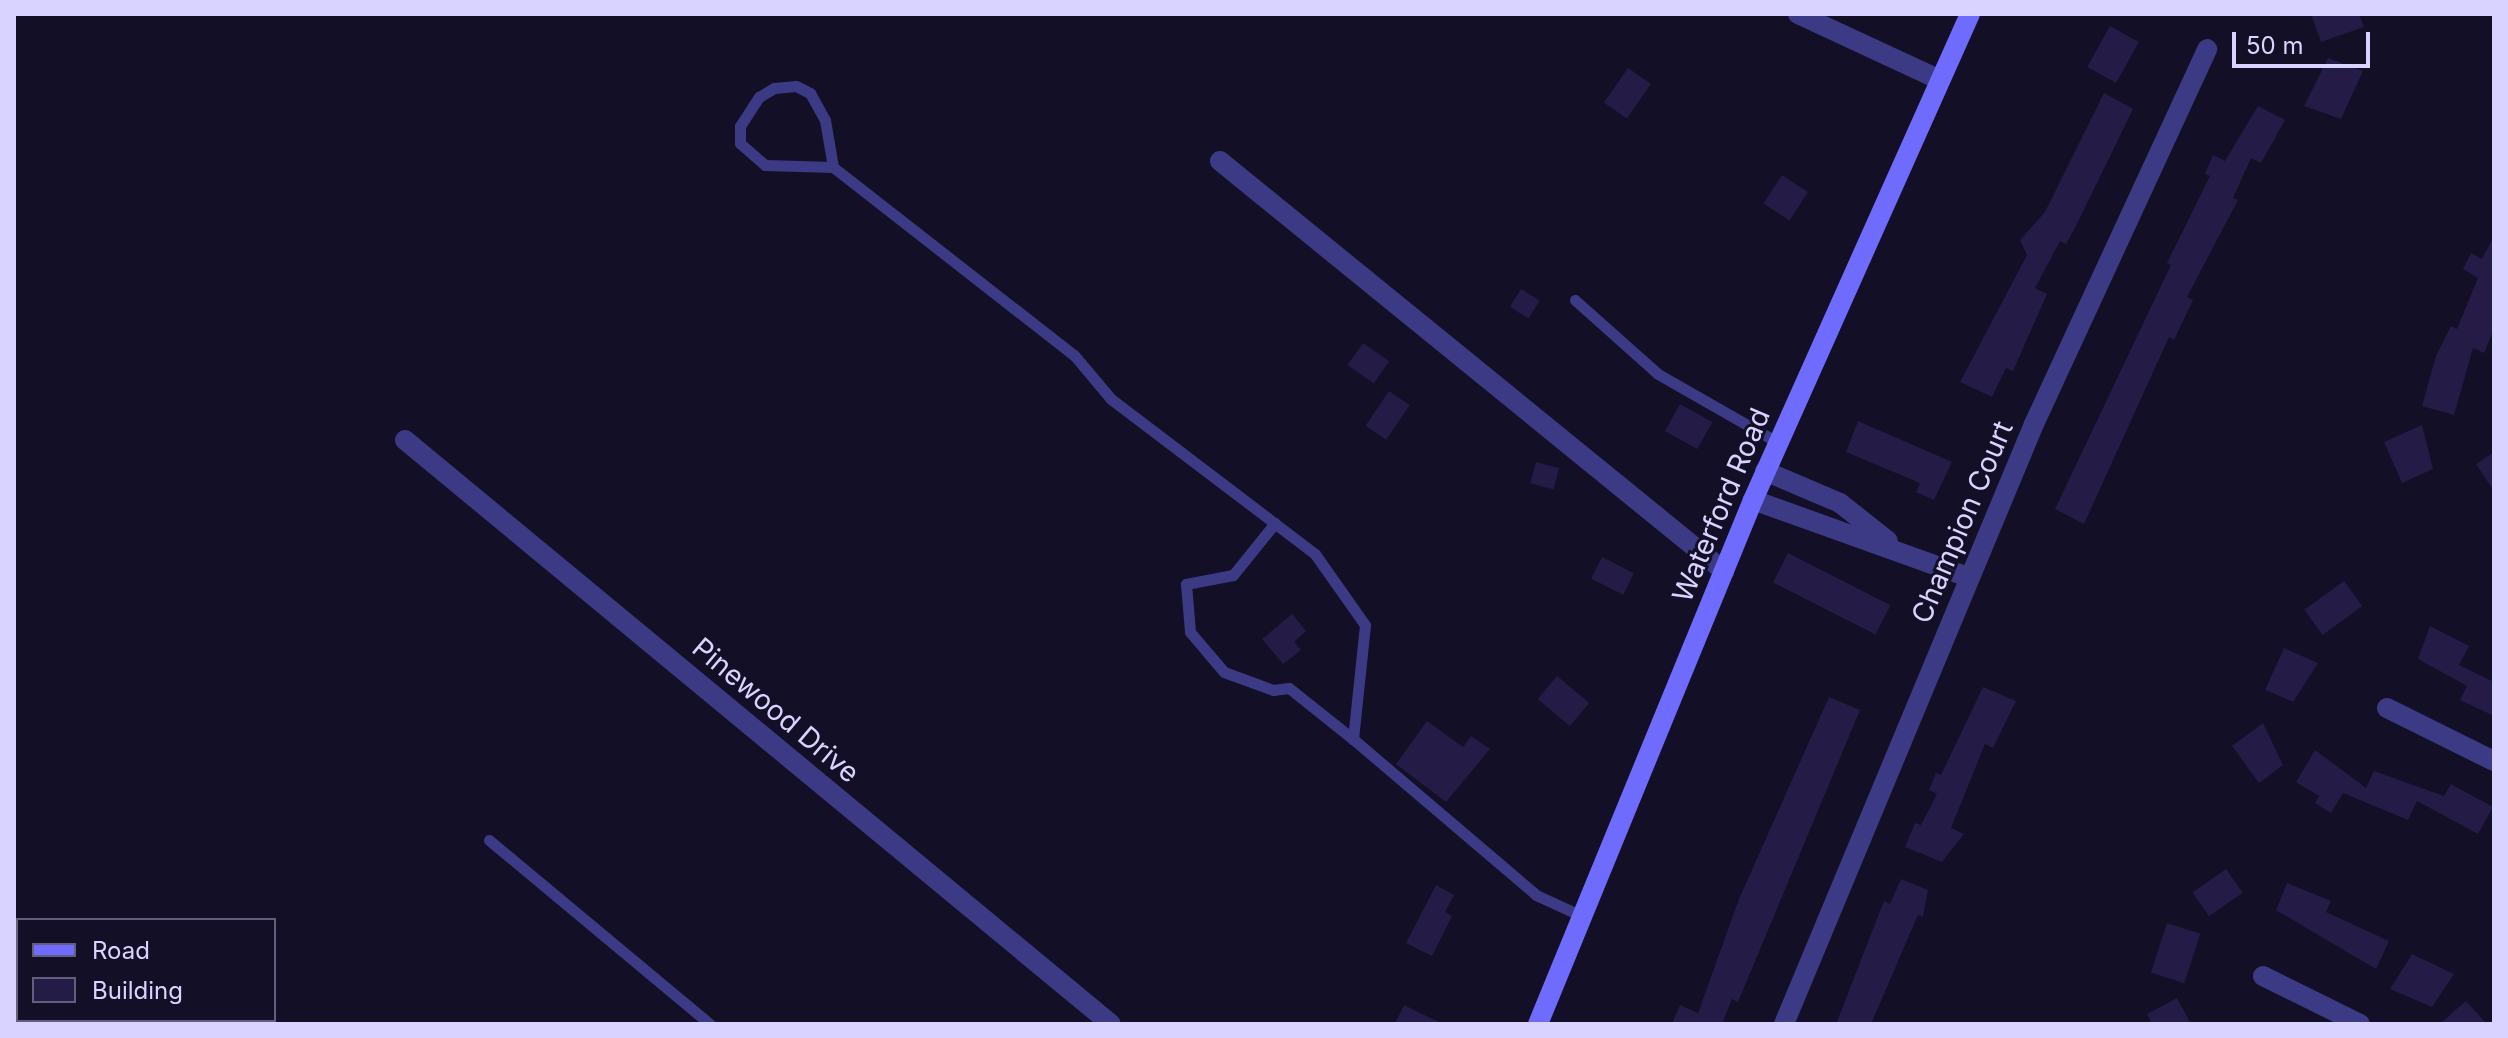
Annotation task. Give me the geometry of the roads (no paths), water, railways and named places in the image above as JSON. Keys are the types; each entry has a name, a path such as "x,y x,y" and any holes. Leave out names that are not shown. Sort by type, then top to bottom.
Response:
{"main road":[{"name":"Waterford Road","path":"1538,1024 1777,442 1938,79 1970,14"}],"street":[{"path":"1798,14 1938,79"},
{"name":"Champion Court","path":"1784,1024 1968,577 2207,49"},
{"path":"1220,161 1724,571"},
{"name":"Pinewood Drive","path":"405,440 1111,1024"},
{"path":"1765,471 1840,503 1894,546"},
{"path":"1753,500 1894,546 1968,577"},
{"path":"2387,708 2494,761"},
{"path":"2263,976 2360,1024"}],"lane":[{"path":"833,167 821,112 810,93 796,86 759,97 740,126 740,143 765,165 833,167 1074,355 1111,399 1315,554 1365,625 1353,739"},
{"path":"1575,300 1658,374 1777,442"},
{"path":"1275,523 1233,575 1189,580 1184,594 1190,632 1224,672 1257,686 1289,688 1536,895 1582,916"},
{"path":"489,840 710,1024"}]}
